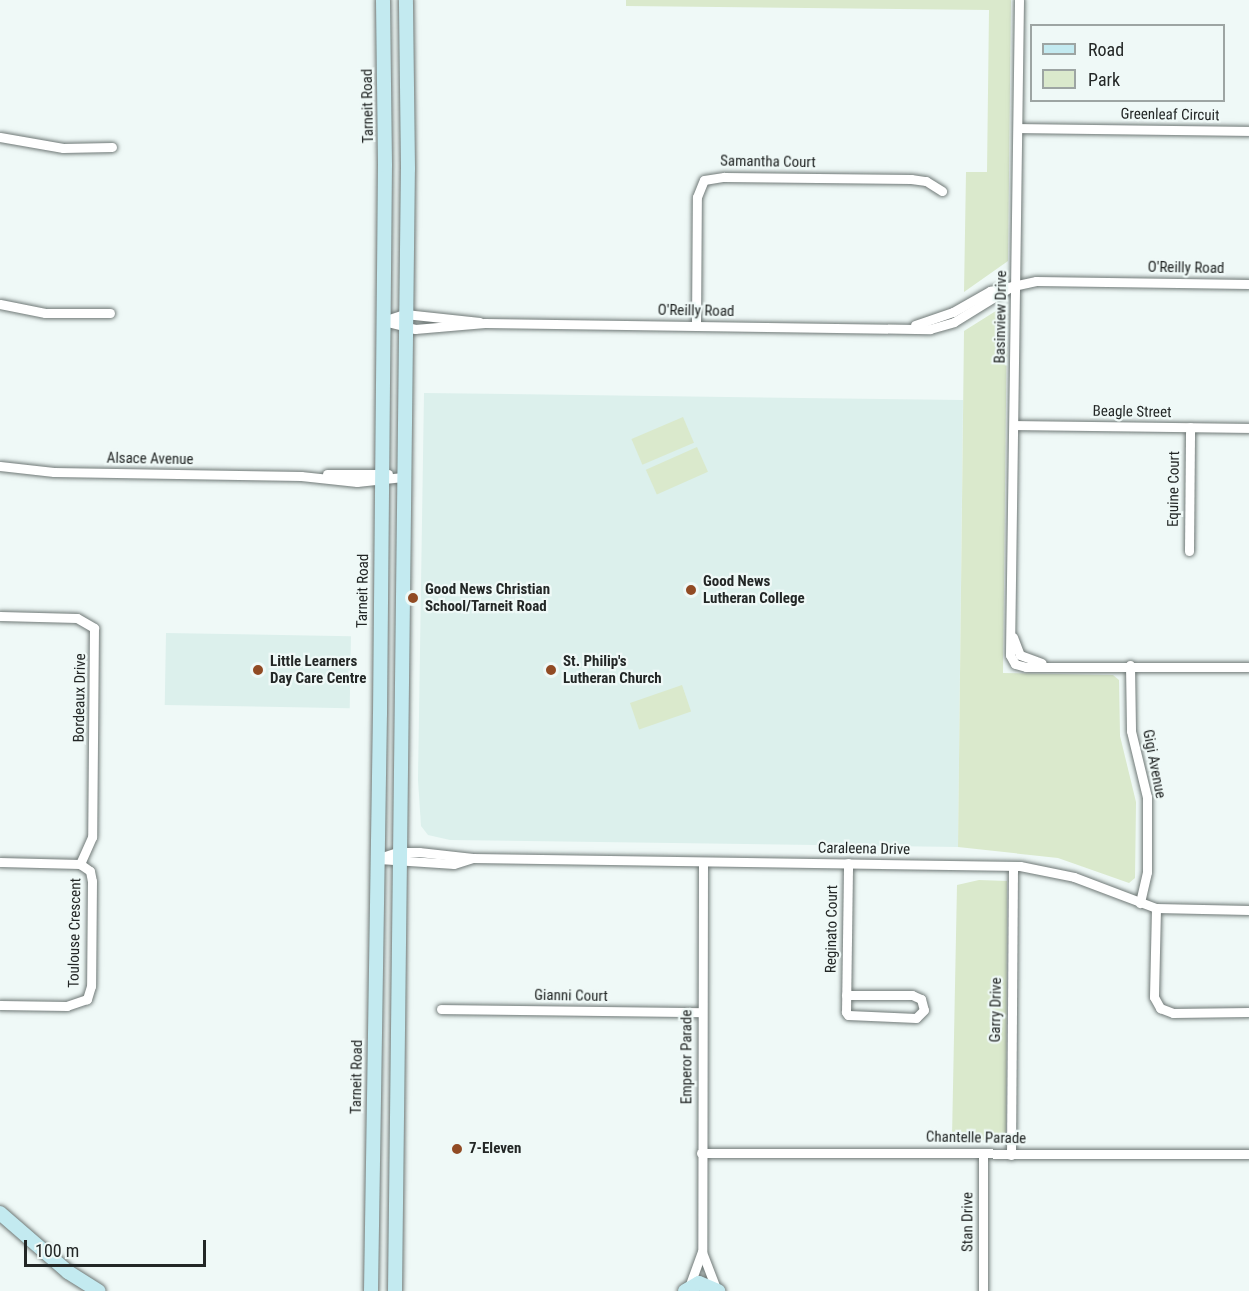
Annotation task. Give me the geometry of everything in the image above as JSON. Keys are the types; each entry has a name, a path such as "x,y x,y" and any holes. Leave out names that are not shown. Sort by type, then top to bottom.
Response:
{"main road":[{"name":"Tarneit Road","path":"370,1291 383,321 382,0"},
{"path":"394,1291 405,321 406,0"},
{"path":"0,1213 68,1272 98,1291"},
{"path":"686,1290 699,1283 717,1290"}],"street":[{"name":"Basinview Drive","path":"1019,0 1014,285 1012,635 1020,655 1050,664 1249,667"},
{"name":"Greenleaf Circuit","path":"1018,128 1249,131"},
{"path":"0,137 63,148 112,147"},
{"name":"Samantha Court","path":"696,326 697,197 704,180 724,177 911,179 926,182 942,191"},
{"name":"O'Reilly Road","path":"405,321 453,328 485,323 930,328 954,322 1014,285 1047,281 1249,284"},
{"path":"0,304 45,313 110,314"},
{"name":"O'Reilly Road","path":"383,321 452,316 485,323"},
{"name":"Beagle Street","path":"1015,425 1249,428"},
{"name":"Equine Court","path":"1189,551 1190,427"},
{"name":"Alsace Avenue","path":"0,466 79,473 403,477"},
{"name":"Bordeaux Drive","path":"0,616 78,618 94,628 93,837 80,864"},
{"name":"Gigi Avenue","path":"1130,665 1131,731 1148,797 1147,872 1140,903"},
{"name":"Caraleena Drive","path":"376,859 472,858 1013,866 1059,873 1156,908 1249,910"},
{"name":"Toulouse Crescent","path":"0,862 80,864 90,871 92,881 90,992 74,1005 0,1005"},
{"name":"Emperor Parade","path":"703,862 702,1252 717,1290"},
{"name":"Reginato Court","path":"846,995 912,995 921,999 924,1010 916,1018 855,1017 846,1011 846,995 848,863"},
{"name":"Garry Drive","path":"1011,1155 1013,866"},
{"path":"1156,908 1154,994 1160,1008 1173,1013 1249,1012"},
{"name":"Gianni Court","path":"441,1009 701,1012"},
{"name":"Chantelle Parade","path":"701,1154 1249,1154"},
{"name":"Stan Drive","path":"983,1154 983,1291"},
{"name":"Emperor Parade","path":"686,1290 702,1252"}],"shaded area":[{"name":"Good News Lutheran College","path":"424,393 963,400 958,847 450,840 428,835 421,826 418,780"},
{"name":"Little Learners Day Care Centre","path":"166,633 351,636 350,708 165,705"}],"green space":[{"path":"626,0 1011,0 1008,261 964,292 966,172 987,172 989,10 626,6"},
{"path":"999,309 1007,315 1003,673 1113,675 1119,680 1120,736 1136,802 1135,878 1129,883 1058,858 958,847 964,331"},
{"path":"683,417 694,443 642,465 631,439"},
{"path":"697,447 708,472 657,494 646,470"},
{"path":"682,685 691,711 639,729 630,703"},
{"path":"979,880 1007,881 1006,1132 1003,1140 999,1141 952,1138 957,885"}],"place":[{"name":"Good News Lutheran College","path":"691,590"},
{"name":"Good News Christian School/Tarneit Road","path":"413,598"},
{"name":"Little Learners Day Care Centre","path":"258,670"},
{"name":"St. Philip's Lutheran Church","path":"551,670"},
{"name":"7-Eleven","path":"457,1149"}]}
